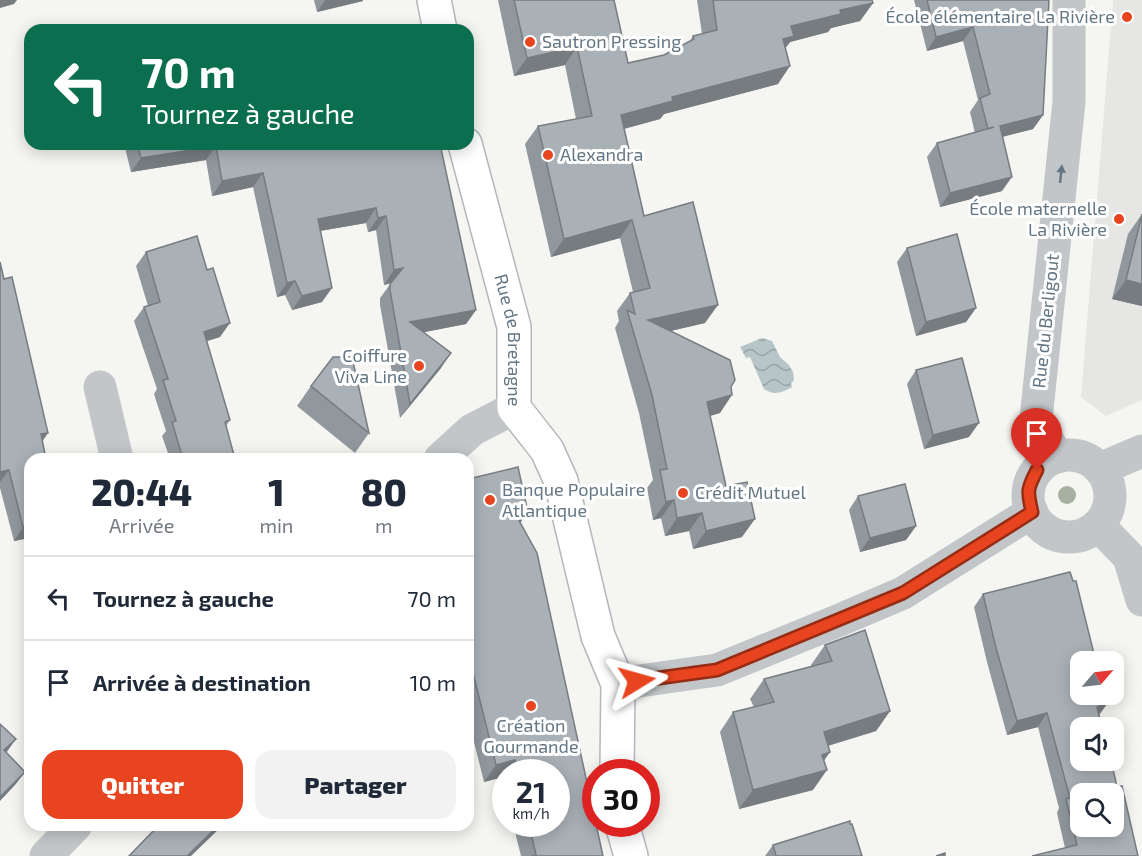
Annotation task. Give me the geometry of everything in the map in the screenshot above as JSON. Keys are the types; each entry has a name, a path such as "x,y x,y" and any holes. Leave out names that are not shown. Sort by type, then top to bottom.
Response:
{"main road":[{"path":"434,0 439,24"},
{"name":"Rue de Bretagne","path":"467,150 514,327 514,408 547,450 561,482 598,636 618,684 617,759"},
{"path":"626,837 632,856"}],"street":[{"name":"Rue du Berligout","path":"1057,457 1036,419 1069,102 1069,0"},
{"path":"100,387 116,453"},
{"path":"447,453 472,430 514,408"},
{"path":"1100,469 1142,451"},
{"path":"1067,455 1082,457 1100,469 1108,485 1110,499 1108,510 1098,525 1089,532 1068,537 1052,533 1039,524 1032,512 1028,495 1029,485 1037,470 1047,461 1067,455"},
{"path":"618,684 717,670 884,602 903,593 1032,512"},
{"path":"1098,525 1129,557 1142,600"},
{"path":"46,856 70,831"}],"shaded area":[{"name":"École maternelle La Rivière","path":"1113,0 1142,0 1142,400 1106,416 1081,397"}],"water":[{"path":"762,338 772,341 780,357 793,372 792,387 785,391 775,393 764,389 750,357 746,358 740,347"}],"building":[{"path":"514,0 614,0 628,63 664,55 694,39 693,36 717,30 713,0 872,0 873,3 840,10 841,14 791,26 794,36 783,39 790,66 672,97 673,101 621,115 644,216 693,202 718,305 648,320 730,360 735,380 731,387 732,395 707,402 726,486 747,482 755,519 706,531 702,513 677,518 674,500 666,502 660,470 667,469 652,395 627,310 635,314 630,293 650,288 632,220 564,239 538,126 592,116 577,47 527,58"},
{"path":"927,0 1049,0 1043,115 1000,126 1012,177 950,193 937,143 988,129 980,98 990,94 973,27 936,37"},
{"path":"139,150 191,150 141,158"},
{"path":"217,150 441,150 476,310 410,322 451,353 410,404 390,290 390,284 403,268 394,270 386,216 378,218 376,208 318,219 332,288 302,296 295,281 287,283 263,173 222,181"},
{"path":"1142,214 1142,284 1126,280"},
{"path":"957,234 976,308 926,322 907,248"},
{"path":"197,236 207,270 213,268 230,323 204,332 230,420 225,422 233,453 181,453 172,422 176,421 163,380 168,379 144,307 160,302 146,252"},
{"path":"0,262 4,279 12,277 48,433 41,434 45,453 24,453 24,527 9,470 0,472"},
{"path":"333,357 352,357 369,433 311,386"},
{"path":"962,358 979,423 933,435 916,370"},
{"path":"518,467 528,512 516,515 537,553 582,760 582,837 599,837 603,856 531,856 536,855 532,837 570,837 570,759 494,759 474,677 474,478"},
{"path":"905,484 916,526 870,538 858,496"},
{"path":"1070,572 1073,581 1076,581 1093,651 1070,651 1070,705 1104,705 1097,707 1099,717 1070,717 1070,771 1113,771 1116,783 1070,783 1070,798 1047,713 1017,721 983,594"},
{"path":"865,630 890,711 824,732 830,752 822,755 827,770 753,790 733,712 774,702 764,679 832,661 825,645"},
{"path":"0,724 16,739 4,750 24,773 0,797"},
{"path":"1124,795 1138,856 1032,856 1077,845 1075,837 1124,837"},
{"path":"1070,798 1070,816 1066,799"},
{"path":"850,821 862,856 776,856 773,845"},
{"path":"153,831 213,831 187,856 129,856"}],"place":[{"name":"École élémentaire La Rivière","path":"1127,17"},
{"name":"Sautron Pressing","path":"530,42"},
{"name":"Alexandra","path":"548,155"},
{"name":"École maternelle La Rivière","path":"1119,219"},
{"name":"Coiffure Viva Line","path":"419,366"},
{"name":"Crédit Mutuel","path":"683,493"},
{"name":"Banque Populaire Atlantique","path":"490,500"},
{"name":"Création Gourmande","path":"531,706"}],"route":[{"path":"637,681 717,670 903,593 1032,512 1028,495 1029,485 1037,470"}]}
